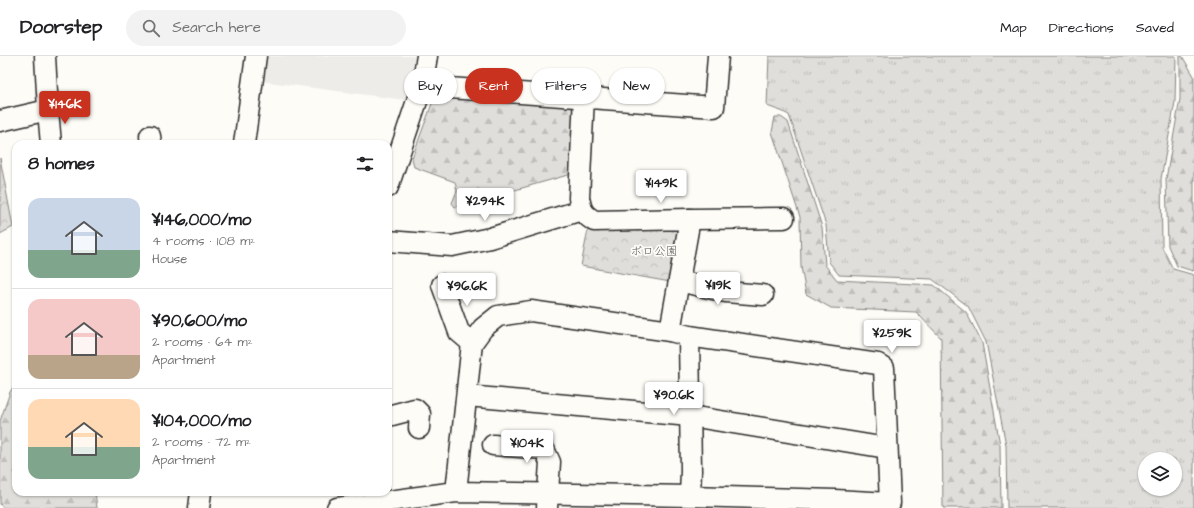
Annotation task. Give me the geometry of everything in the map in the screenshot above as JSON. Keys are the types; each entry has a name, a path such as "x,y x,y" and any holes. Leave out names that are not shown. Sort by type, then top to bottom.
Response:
{"street":[{"path":"45,56 51,140"},
{"path":"245,140 256,56"},
{"path":"424,68 426,56"},
{"path":"601,98 714,107 718,56"},
{"path":"457,88 531,93"},
{"path":"392,175 416,104"},
{"path":"584,104 579,198 585,215 594,221 784,218"},
{"path":"0,120 48,110"},
{"path":"392,241 452,246 490,238 582,210"},
{"path":"690,219 679,281 679,333 690,416 690,496"},
{"path":"679,281 726,292 763,295"},
{"path":"442,285 459,332 472,343"},
{"path":"337,508 456,492 548,501 690,496 835,500 891,506 884,368 878,364 531,311 498,316 483,328 472,343 456,492"},
{"path":"467,396 690,416 887,448"},
{"path":"392,415 415,409 420,414 419,428"},
{"path":"493,445 544,449 550,462 548,501"},
{"path":"200,508 201,496"}],"shaded area":[{"path":"264,56 423,56 420,68 404,68 404,100 261,81"}],"green space":[{"path":"769,56 1176,56 1175,102 1161,179 1162,247 1173,269 1194,275 1194,508 1007,508 1006,445 986,342 968,306 932,279 839,275 829,262 826,225 789,115 767,106"},
{"path":"1180,56 1182,56 1194,76 1193,271 1177,266 1168,246 1166,179 1180,99"},
{"path":"457,99 465,99 465,104 523,104 523,102 531,102 531,104 561,104 573,108 577,116 575,173 455,207 452,203 457,191 455,182 414,167 412,158 432,104 457,104"},
{"path":"775,117 781,117 788,122 822,227 825,265 837,280 934,285 966,312 982,343 1000,445 1001,508 943,508 941,338 916,312 831,308 806,294 801,267 800,217 772,132"},
{"path":"0,158 12,228 0,234"},
{"name":"ボロ公園","path":"589,224 679,224 676,283 581,266"},
{"path":"12,389 12,496 96,496 97,508 3,508 0,504 0,421"}]}
